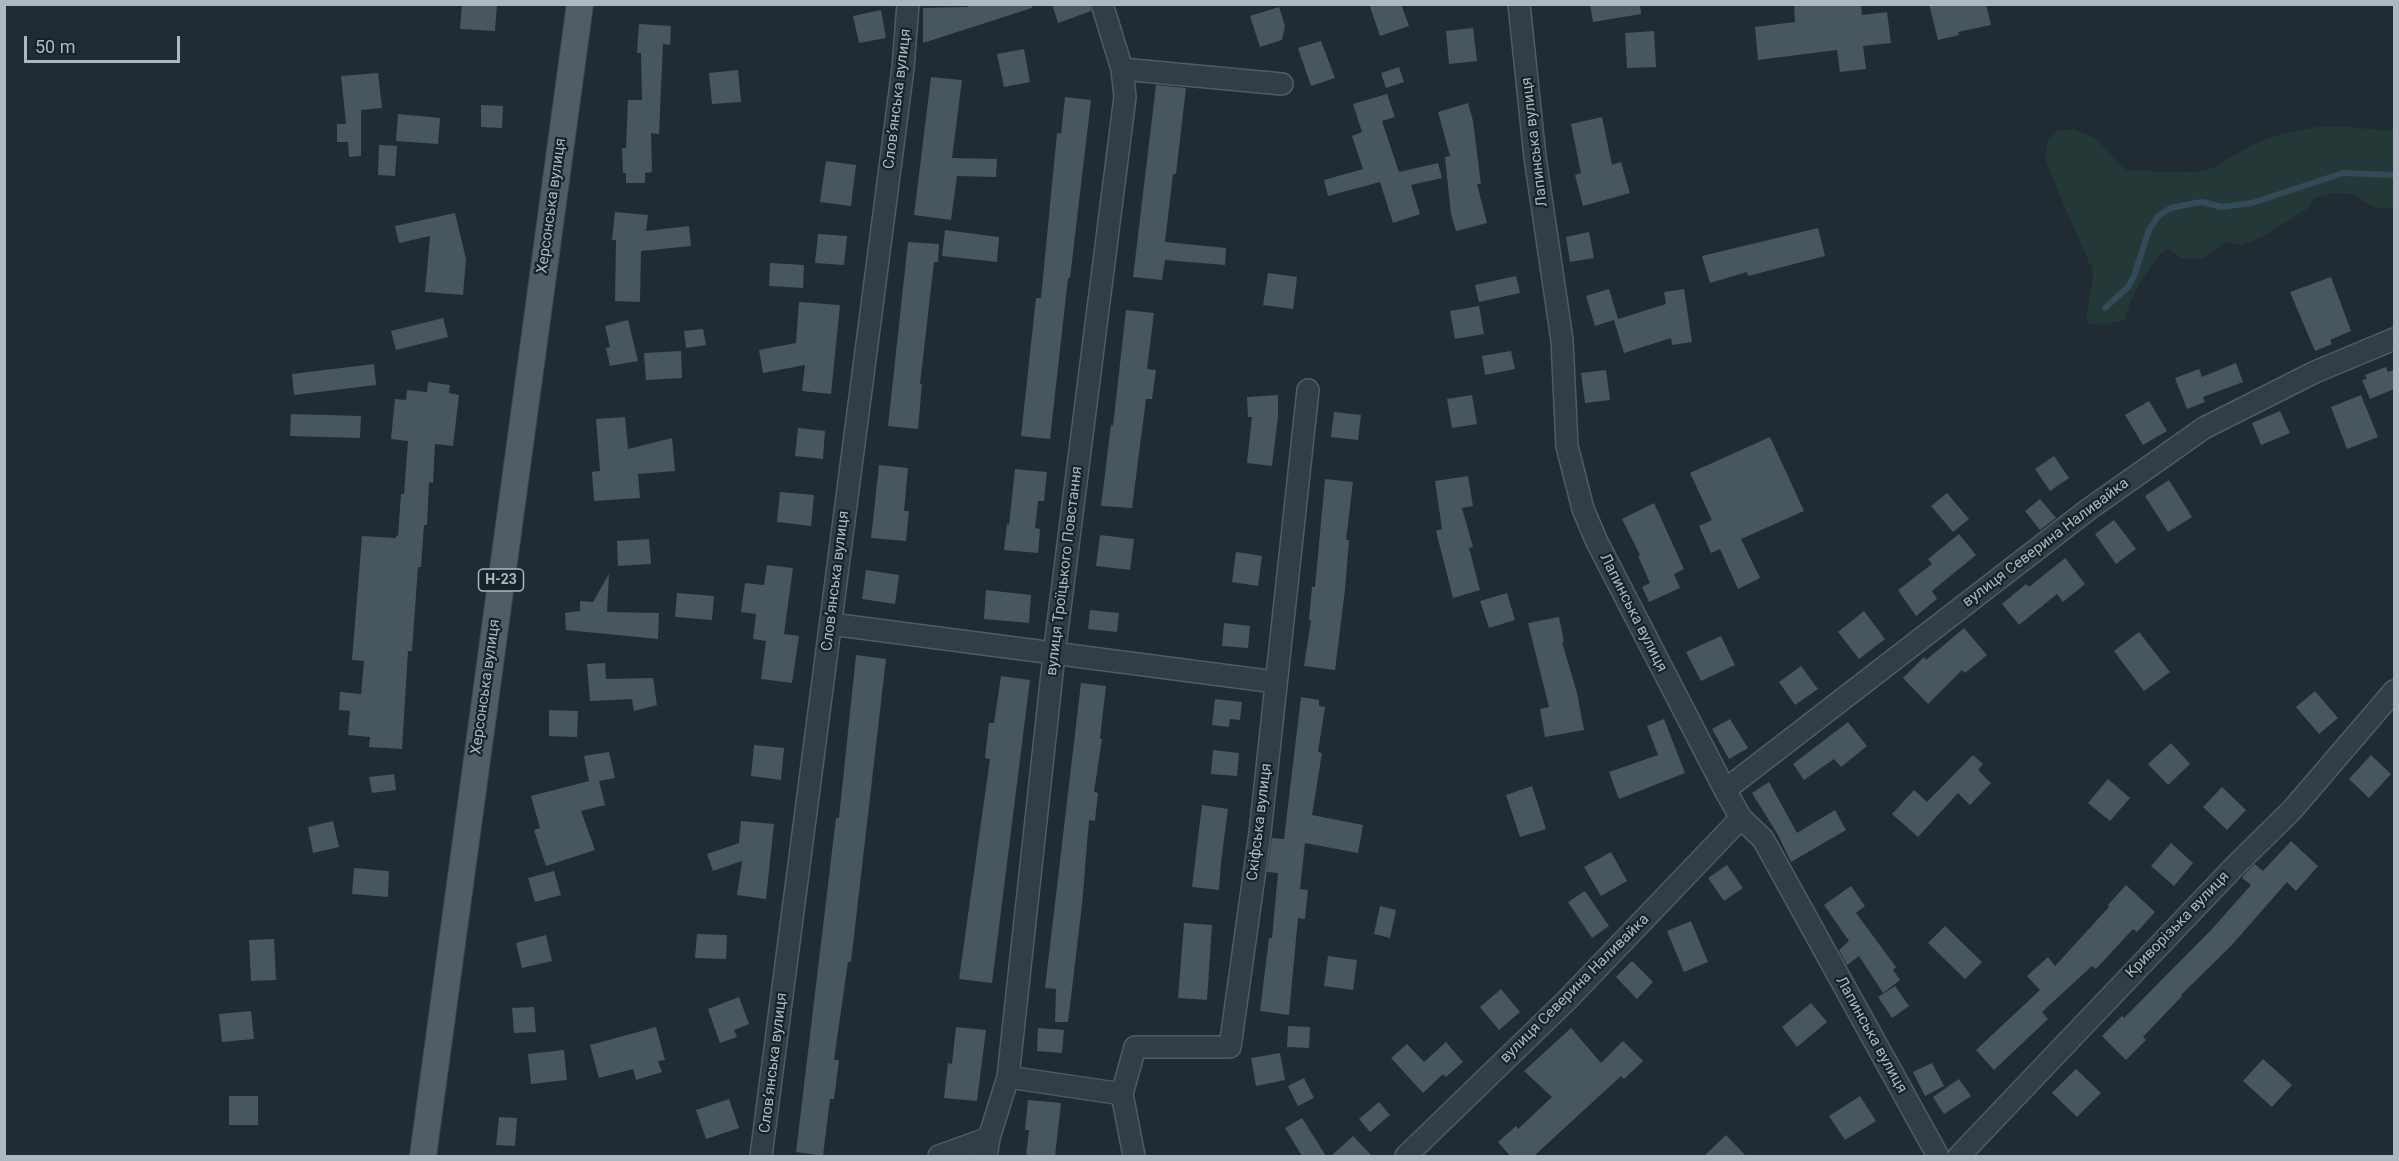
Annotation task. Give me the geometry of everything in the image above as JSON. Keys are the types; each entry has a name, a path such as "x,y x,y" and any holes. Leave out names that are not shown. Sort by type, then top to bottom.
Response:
{"main road":[{"name":"Херсонська вулиця","path":"423,1156 580,4"}],"street":[{"name":"Словʼянська вулиця","path":"761,1156 903,69 908,4"},
{"name":"вулиця Троїцького Повстання","path":"988,1147 1008,1077 1054,655 1125,97 1122,69 1102,4"},
{"name":"Лапинська вулиця","path":"1519,4 1535,157 1562,340 1567,446 1582,509 1725,790 1741,818 1763,839 1938,1156"},
{"path":"1122,69 1282,84"},
{"name":"вулиця Северина Наливайка","path":"1725,790 2089,509 2204,428 2315,372 2394,339"},
{"name":"Скіфська вулиця","path":"1134,1156 1122,1094 1135,1047 1230,1047 1260,833 1308,390"},
{"path":"831,624 1054,655 1275,681"},
{"name":"Криворізька вулиця","path":"1959,1156 2236,865 2292,810 2394,691"},
{"name":"вулиця Северина Наливайка","path":"1406,1156 1566,1001 1741,818"},
{"path":"1008,1077 1122,1094"},
{"path":"939,1156 988,1147"}],"green space":[{"path":"2317,127 2390,131 2394,129 2394,208 2376,208 2352,194 2333,193 2315,198 2308,208 2264,236 2242,245 2226,242 2201,259 2181,258 2168,248 2158,256 2140,282 2125,320 2101,325 2088,323 2086,319 2093,278 2092,269 2045,158 2048,139 2058,131 2074,129 2095,138 2128,171 2196,172 2213,168 2250,146 2278,135"}],"building":[{"path":"462,4 497,4 495,31 460,29"},
{"path":"967,4 1031,4 1032,8 923,43 923,8 968,7"},
{"path":"1052,4 1090,4 1091,11 1058,23"},
{"path":"1369,4 1401,4 1409,26 1380,36"},
{"path":"1590,4 1640,4 1641,14 1593,22"},
{"path":"1794,4 1861,4 1862,15 1887,12 1891,43 1863,46 1866,69 1840,72 1837,50 1758,60 1755,27 1795,22"},
{"path":"1929,4 1986,4 1991,25 1958,32 1959,35 1938,40"},
{"path":"1279,7 1285,26 1282,40 1260,47 1250,16"},
{"path":"881,10 886,38 859,43 853,16"},
{"path":"639,24 671,26 670,45 663,44 659,134 651,133 652,172 645,173 645,183 626,183 626,173 623,173 622,148 626,148 628,100 642,100 641,53 637,53"},
{"path":"1473,28 1477,61 1449,64 1446,31"},
{"path":"1654,31 1656,67 1627,68 1625,33"},
{"path":"1321,41 1335,78 1311,86 1298,48"},
{"path":"1024,49 1030,82 1004,87 997,54"},
{"path":"1399,67 1404,82 1386,88 1381,73"},
{"path":"738,70 741,102 712,104 709,73"},
{"path":"378,73 382,108 361,110 361,156 349,157 348,142 337,142 337,124 346,124 341,76"},
{"path":"931,77 962,80 952,158 997,159 996,177 957,176 951,220 914,215"},
{"path":"1156,85 1186,88 1165,242 1226,248 1225,265 1165,260 1162,280 1133,277"},
{"path":"1387,94 1395,117 1382,121 1399,172 1438,163 1442,178 1411,185 1420,214 1393,223 1380,182 1328,196 1324,180 1363,169 1352,136 1362,132 1353,104"},
{"path":"1065,97 1091,100 1050,439 1021,436 1036,298 1041,298 1057,133 1061,134"},
{"path":"1468,103 1473,121 1481,184 1477,184 1487,223 1456,231 1451,214 1445,157 1450,156 1438,112"},
{"path":"481,105 503,106 502,128 481,127"},
{"path":"398,114 440,118 438,144 396,141"},
{"path":"1602,117 1612,165 1621,162 1630,193 1583,206 1575,175 1581,173 1571,124"},
{"path":"379,145 397,146 395,176 378,175"},
{"path":"826,161 856,165 851,206 820,202"},
{"path":"615,212 648,215 646,231 689,226 691,246 641,251 640,302 615,301 616,240 612,240"},
{"path":"455,213 466,259 463,295 425,292 430,236 399,243 395,226"},
{"path":"1818,228 1825,256 1748,276 1747,272 1710,283 1702,256"},
{"path":"945,230 999,237 997,262 942,256"},
{"path":"1589,232 1594,258 1570,262 1566,237"},
{"path":"818,234 847,236 844,265 815,263"},
{"path":"908,242 939,244 938,262 934,262 920,384 922,384 918,429 888,426"},
{"path":"770,263 804,265 803,288 769,286"},
{"path":"1268,273 1297,277 1293,309 1263,305"},
{"path":"1516,276 1520,293 1479,302 1475,285"},
{"path":"2331,277 2351,331 2330,340 2332,344 2315,351 2290,292"},
{"path":"1609,289 1618,319 1666,304 1664,292 1684,289 1692,342 1672,345 1671,338 1624,353 1614,320 1595,326 1586,296"},
{"path":"799,302 840,305 831,394 802,391 805,365 763,373 759,350 796,343"},
{"path":"1479,306 1484,334 1455,339 1450,311"},
{"path":"1126,310 1154,313 1147,369 1156,370 1152,399 1146,399 1132,508 1101,506"},
{"path":"443,318 448,337 396,350 391,331"},
{"path":"628,320 638,361 610,366 606,348 610,347 605,326"},
{"path":"703,329 706,345 686,348 684,331"},
{"path":"681,351 682,378 646,380 644,353"},
{"path":"1511,351 1515,369 1485,375 1482,356"},
{"path":"2236,363 2243,382 2203,397 2205,402 2187,409 2175,378 2199,369 2202,377"},
{"path":"374,364 376,385 294,395 292,374"},
{"path":"2386,367 2388,372 2394,370 2394,389 2370,399 2362,380 2367,379 2365,375"},
{"path":"1606,370 1610,400 1585,403 1581,373"},
{"path":"428,382 450,385 449,393 459,395 453,446 435,444 433,483 429,482 427,525 424,525 421,567 418,567 412,651 408,651 402,749 369,747 370,737 348,735 350,711 339,710 340,692 361,694 364,661 352,660 362,536 396,538 398,536 408,441 391,439 395,399 406,400 407,390 427,392"},
{"path":"1278,395 1272,466 1247,463 1252,417 1248,417 1247,397"},
{"path":"1472,395 1477,424 1452,428 1447,399"},
{"path":"2361,395 2378,437 2347,449 2331,407"},
{"path":"2149,401 2167,431 2143,445 2125,415"},
{"path":"2280,411 2290,433 2261,445 2252,423"},
{"path":"1334,412 1361,415 1358,440 1331,437"},
{"path":"291,414 361,416 360,438 290,436"},
{"path":"625,417 628,449 672,438 675,471 638,474 640,498 594,501 592,472 600,471 596,419"},
{"path":"798,428 825,431 823,459 795,456"},
{"path":"1770,437 1804,511 1741,539 1760,578 1738,589 1720,549 1711,553 1699,526 1712,520 1690,473"},
{"path":"2054,456 2069,478 2050,491 2035,469"},
{"path":"879,465 908,468 904,511 909,511 906,541 871,538"},
{"path":"1015,469 1047,472 1044,501 1038,501 1035,528 1040,529 1038,553 1004,550"},
{"path":"1468,476 1473,506 1462,508 1473,547 1469,548 1480,590 1453,598 1436,531 1442,529 1435,481"},
{"path":"1325,479 1353,482 1346,540 1349,540 1345,590 1335,670 1304,666 1311,620 1309,620 1312,587 1315,587"},
{"path":"2169,480 2192,517 2168,532 2145,496"},
{"path":"780,492 814,495 811,526 777,522"},
{"path":"1947,493 1969,519 1953,532 1931,506"},
{"path":"2040,499 2056,518 2040,530 2025,511"},
{"path":"1654,503 1684,569 1674,574 1680,588 1649,602 1642,587 1650,583 1638,556 1640,555 1622,519"},
{"path":"2114,520 2136,549 2116,564 2095,534"},
{"path":"1959,534 1976,555 1932,591 1937,599 1916,616 1898,590 1932,564 1928,559"},
{"path":"1100,535 1134,539 1130,570 1096,566"},
{"path":"649,539 651,564 618,566 617,541"},
{"path":"1236,552 1262,556 1258,586 1232,582"},
{"path":"2065,558 2085,584 2063,602 2057,594 2019,625 2002,604 2026,584 2029,587"},
{"path":"767,565 793,568 784,634 799,636 792,683 761,679 766,641 753,639 756,614 741,612 745,583 764,585"},
{"path":"866,570 899,575 895,604 862,599"},
{"path":"609,574 607,612 659,613 658,639 566,630 565,613 580,611 580,601 593,602"},
{"path":"986,590 1031,595 1029,623 984,619"},
{"path":"677,593 714,596 712,620 675,617"},
{"path":"1507,593 1515,620 1489,628 1480,601"},
{"path":"1090,610 1119,613 1117,632 1088,629"},
{"path":"1864,611 1885,639 1859,659 1838,632"},
{"path":"1559,617 1564,642 1562,642 1577,693 1584,730 1545,737 1540,709 1549,707 1528,623"},
{"path":"1224,623 1250,626 1248,648 1222,646"},
{"path":"1964,628 1987,655 1965,673 1962,670 1928,704 1903,678 1924,657 1926,660"},
{"path":"2139,632 2170,672 2144,691 2114,651"},
{"path":"1721,636 1735,665 1701,681 1686,652"},
{"path":"856,655 886,659 851,962 848,962 834,1060 839,1060 834,1099 830,1099 823,1156 796,1152 836,818 839,818"},
{"path":"605,663 606,679 653,678 657,705 634,711 632,699 590,701 587,664"},
{"path":"1801,666 1818,689 1795,705 1779,682"},
{"path":"1001,676 1030,680 992,983 959,979 990,759 985,758 989,723 994,723"},
{"path":"1081,683 1106,686 1100,739 1102,739 1094,792 1098,793 1095,821 1089,820 1082,905 1068,1022 1055,1022 1056,989 1045,988"},
{"path":"2315,691 2338,718 2319,734 2296,707"},
{"path":"1301,697 1319,700 1319,706 1325,707 1318,752 1322,753 1312,815 1363,825 1358,853 1305,843 1300,889 1308,890 1305,919 1298,918 1289,1015 1260,1011 1269,938 1272,938 1278,873 1267,872 1272,838 1284,839"},
{"path":"1215,699 1242,702 1240,720 1230,719 1229,727 1212,725"},
{"path":"549,710 578,711 577,737 549,736"},
{"path":"1664,719 1685,773 1619,799 1609,772 1658,755 1647,726"},
{"path":"1730,719 1748,748 1729,759 1712,729"},
{"path":"1848,722 1867,746 1841,767 1834,759 1804,780 1793,764"},
{"path":"2171,743 2190,764 2168,785 2148,764"},
{"path":"754,745 784,748 781,780 751,776"},
{"path":"1213,750 1239,753 1237,776 1211,774"},
{"path":"609,752 615,778 599,781 605,805 581,811 595,850 546,866 534,830 540,828 531,796 589,781 584,756"},
{"path":"1973,755 1983,764 1978,770 1991,783 1970,805 1958,793 1918,837 1892,814 1914,790 1927,802"},
{"path":"2371,755 2391,774 2369,798 2349,779"},
{"path":"394,774 396,790 372,793 369,777"},
{"path":"2108,779 2130,798 2110,821 2088,803"},
{"path":"1769,782 1797,833 1835,810 1846,830 1791,862 1778,835 1752,793"},
{"path":"1532,786 1546,829 1520,837 1506,795"},
{"path":"2222,787 2246,810 2227,830 2203,807"},
{"path":"1202,805 1228,809 1219,890 1192,887"},
{"path":"333,821 339,847 313,853 308,827"},
{"path":"741,821 774,824 766,899 737,895 742,861 713,871 707,854 739,843"},
{"path":"2291,841 2318,866 2296,891 2287,882 2231,946 2181,995 2143,1037 2146,1040 2126,1060 2102,1036 2122,1016 2124,1018 2212,929 2251,885 2242,878 2245,874 2255,864 2263,871"},
{"path":"2171,843 2193,863 2174,886 2151,866"},
{"path":"1611,852 1627,881 1601,896 1584,867"},
{"path":"1727,865 1743,888 1724,901 1708,878"},
{"path":"354,868 389,871 388,897 352,894"},
{"path":"554,871 561,895 535,902 528,878"},
{"path":"2126,885 2155,912 2137,932 2133,929 2096,969 2092,966 2042,1012 2048,1019 1994,1070 1976,1050 2040,990 2027,976 2048,957 2055,966"},
{"path":"1851,886 1865,906 1856,913 1896,967 1893,970 1900,980 1883,993 1859,956 1847,965 1839,950 1849,941 1824,905"},
{"path":"1585,891 1609,926 1592,938 1568,902"},
{"path":"1380,906 1396,910 1390,938 1374,934"},
{"path":"1691,921 1708,962 1684,972 1667,931"},
{"path":"1184,923 1212,925 1207,1000 1178,998"},
{"path":"1945,926 1982,962 1965,979 1928,943"},
{"path":"697,934 727,935 726,959 695,958"},
{"path":"546,935 552,961 522,968 516,943"},
{"path":"274,939 276,980 251,981 249,940"},
{"path":"1328,956 1357,960 1353,990 1324,986"},
{"path":"1632,961 1653,982 1637,999 1616,977"},
{"path":"1895,986 1909,1006 1892,1018 1878,997"},
{"path":"1501,989 1520,1012 1499,1030 1480,1007"},
{"path":"739,997 749,1024 734,1030 737,1037 720,1043 708,1009"},
{"path":"1811,1003 1827,1022 1797,1047 1782,1027"},
{"path":"534,1007 536,1032 514,1033 512,1008"},
{"path":"251,1011 254,1039 222,1042 219,1014"},
{"path":"1288,1026 1310,1027 1309,1048 1287,1047"},
{"path":"656,1027 665,1060 658,1061 662,1072 636,1080 633,1069 599,1078 590,1045"},
{"path":"956,1027 986,1030 977,1101 944,1098 948,1063 952,1064"},
{"path":"1038,1028 1064,1030 1062,1053 1037,1051"},
{"path":"1571,1028 1601,1063 1623,1041 1643,1061 1624,1079 1621,1076 1534,1156 1510,1156 1498,1142 1516,1126 1518,1129 1552,1097 1524,1071"},
{"path":"1446,1042 1463,1062 1446,1077 1443,1074 1423,1093 1391,1058 1407,1044 1424,1062"},
{"path":"564,1050 567,1080 531,1084 528,1054"},
{"path":"1280,1053 1285,1080 1256,1086 1251,1058"},
{"path":"2263,1059 2292,1085 2272,1107 2243,1081"},
{"path":"1932,1063 1944,1086 1925,1096 1913,1072"},
{"path":"2076,1069 2101,1093 2077,1117 2052,1093"},
{"path":"1304,1078 1314,1098 1298,1106 1288,1086"},
{"path":"1959,1079 1971,1096 1944,1114 1933,1097"},
{"path":"229,1096 258,1096 258,1125 229,1125"},
{"path":"1860,1096 1876,1121 1845,1140 1829,1116"},
{"path":"729,1099 739,1128 706,1139 696,1110"},
{"path":"1028,1100 1061,1103 1055,1156 1026,1156 1029,1130 1025,1130"},
{"path":"1379,1102 1390,1115 1370,1132 1359,1119"},
{"path":"499,1117 517,1118 515,1146 496,1145"},
{"path":"1302,1118 1326,1156 1302,1156 1285,1128"},
{"path":"1726,1135 1746,1156 1704,1156"},
{"path":"1353,1136 1372,1156 1331,1156"}],"waterway":[{"path":"2105,308 2128,287 2134,276 2149,230 2158,216 2171,208 2203,202 2221,207 2252,203 2343,173 2394,175"}]}
